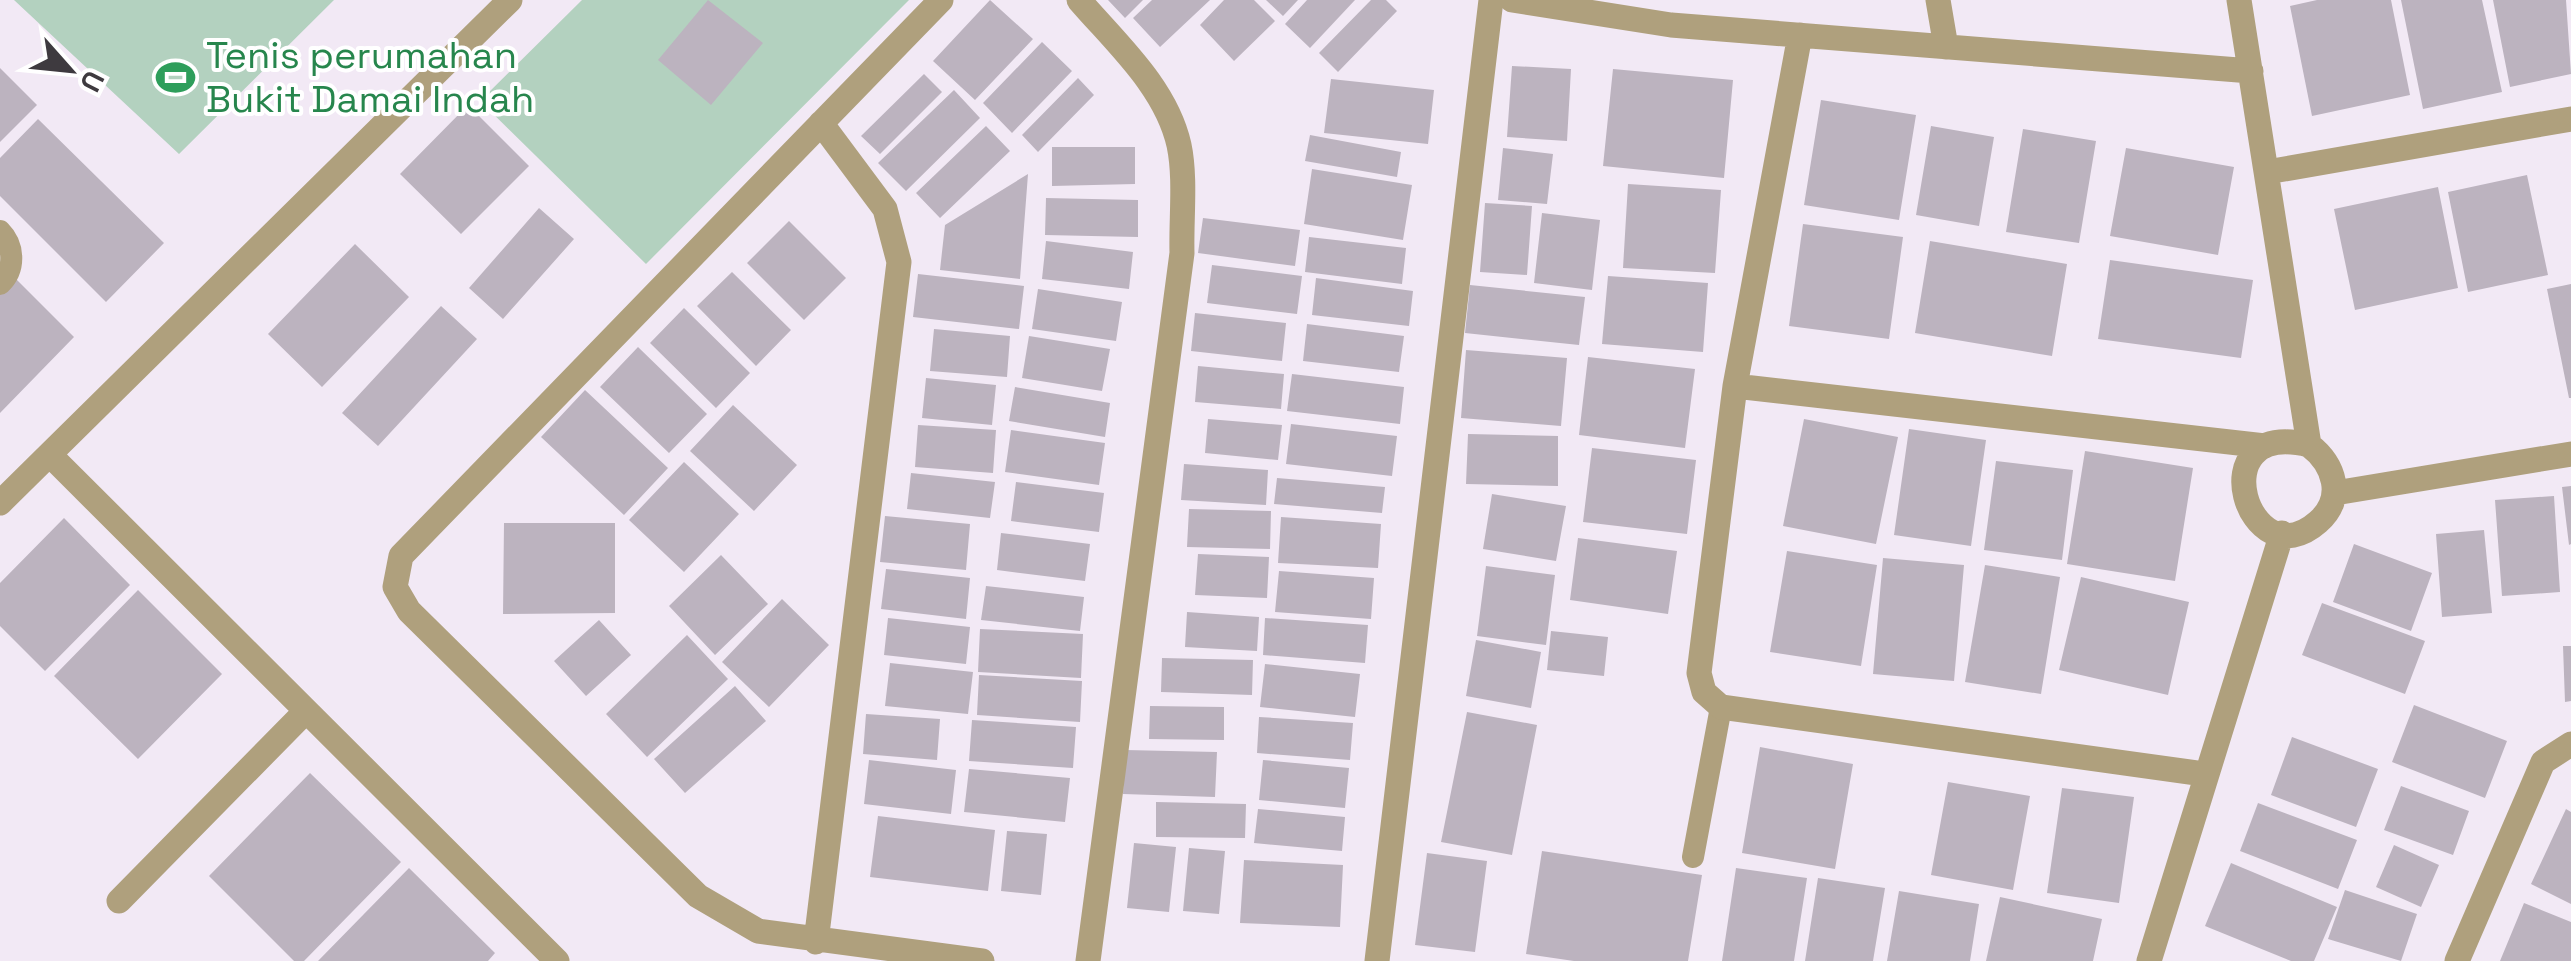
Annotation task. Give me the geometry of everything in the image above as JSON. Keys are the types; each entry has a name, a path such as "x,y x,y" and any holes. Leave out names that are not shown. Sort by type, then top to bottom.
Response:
{"street":[{"path":"0,503 510,0"},
{"path":"941,0 401,556 395,587 409,611 698,896 758,931 816,942 982,961"},
{"path":"1079,0 1146,78 1168,112 1180,148 1182,253 1088,961"},
{"path":"1377,961 1492,0"},
{"path":"1512,0 1671,26 2250,71"},
{"path":"1938,0 1946,47"},
{"path":"2239,0 2310,444"},
{"path":"1800,36 1736,386 1699,673 1704,692 1722,707 2204,774"},
{"path":"2267,172 2571,119"},
{"path":"816,942 898,262 885,209 822,123"},
{"path":"1736,386 2265,446 2287,439 2310,444 2325,457 2334,474 2335,493 2317,524 2282,534 2261,525 2246,507 2242,485 2248,462 2265,446"},
{"path":"2335,493 2571,454"},
{"path":"50,456 556,961"},
{"path":"2150,961 2204,774 2282,534"},
{"path":"120,901 306,712"},
{"path":"2457,961 2543,762 2571,744"}],"lane":[{"path":"0,230 10,241 12,258 7,278 0,284"},
{"path":"1693,857 1722,707"}],"green space":[{"name":"Tenis perumahan Bukit Damai Indah","path":"14,0 334,0 179,154"},
{"path":"582,0 909,0 646,264 480,101"}],"building":[{"path":"708,0 763,43 711,105 658,60"},
{"path":"990,0 1033,39 975,100 933,61"},
{"path":"1108,0 1143,0 1125,18"},
{"path":"1152,0 1210,0 1160,47 1133,18"},
{"path":"1224,0 1254,0 1275,21 1234,61 1200,25"},
{"path":"1266,0 1298,0 1283,16"},
{"path":"1307,0 1355,0 1310,48 1285,24"},
{"path":"1371,0 1386,0 1397,11 1338,72 1319,53"},
{"path":"2317,0 2391,0 2410,95 2312,116 2290,6"},
{"path":"2401,0 2482,0 2502,92 2423,109"},
{"path":"2493,0 2566,0 2571,74 2510,87"},
{"path":"1042,42 1072,71 1012,133 983,103"},
{"path":"1512,66 1571,69 1567,141 1507,137"},
{"path":"0,68 37,105 0,142"},
{"path":"1613,69 1733,80 1724,178 1603,166"},
{"path":"924,74 942,92 880,154 861,136"},
{"path":"1078,78 1094,95 1038,152 1022,135"},
{"path":"1331,79 1434,90 1428,144 1324,133"},
{"path":"954,90 980,118 906,191 878,163"},
{"path":"1821,100 1916,115 1899,220 1804,205"},
{"path":"468,105 529,166 461,234 400,174"},
{"path":"38,119 164,243 106,302 0,196 0,158"},
{"path":"986,126 1010,151 940,218 916,193"},
{"path":"1931,126 1994,137 1979,226 1916,215"},
{"path":"2023,129 2096,141 2079,243 2006,232"},
{"path":"1310,135 1401,152 1397,177 1305,161"},
{"path":"1052,147 1135,147 1135,184 1052,186"},
{"path":"1503,148 1553,154 1547,204 1498,200"},
{"path":"2126,148 2234,167 2218,255 2110,236"},
{"path":"1312,169 1412,185 1403,240 1304,224"},
{"path":"1028,174 1020,279 940,270 945,225"},
{"path":"2527,175 2548,275 2468,292 2448,192"},
{"path":"1628,184 1721,190 1715,273 1623,268"},
{"path":"2438,187 2458,288 2355,310 2334,209"},
{"path":"1046,198 1138,200 1138,237 1045,235"},
{"path":"1485,203 1532,206 1527,275 1480,272"},
{"path":"539,208 574,239 503,319 469,288"},
{"path":"1542,213 1600,220 1592,290 1534,283"},
{"path":"1203,218 1300,230 1295,266 1198,253"},
{"path":"789,221 846,278 804,320 747,263"},
{"path":"1803,224 1903,237 1889,339 1789,326"},
{"path":"1309,237 1406,248 1402,284 1305,272"},
{"path":"1046,241 1133,252 1129,289 1042,279"},
{"path":"1930,241 2067,264 2052,356 1915,333"},
{"path":"355,244 409,297 322,387 268,334"},
{"path":"2110,260 2253,280 2241,358 2098,339"},
{"path":"1212,265 1302,276 1297,314 1207,303"},
{"path":"732,272 791,330 756,366 697,306"},
{"path":"918,274 1024,286 1019,329 913,317"},
{"path":"1608,276 1708,283 1703,352 1602,344"},
{"path":"15,278 74,337 0,413 0,293"},
{"path":"1316,278 1413,291 1409,326 1312,315"},
{"path":"2571,284 2571,398 2569,398 2547,289"},
{"path":"1470,285 1585,297 1579,345 1465,333"},
{"path":"1038,289 1122,302 1116,341 1032,329"},
{"path":"441,306 477,339 378,446 342,413"},
{"path":"684,308 750,373 716,408 650,343"},
{"path":"1195,313 1286,323 1282,361 1191,351"},
{"path":"1307,324 1404,336 1399,372 1303,361"},
{"path":"934,329 1010,336 1007,377 930,371"},
{"path":"1029,336 1110,349 1102,391 1022,378"},
{"path":"638,347 707,414 669,453 600,387"},
{"path":"1466,350 1567,358 1561,426 1461,418"},
{"path":"1588,357 1695,369 1685,448 1579,435"},
{"path":"1198,366 1284,374 1281,409 1195,402"},
{"path":"1292,374 1404,387 1400,424 1287,411"},
{"path":"926,378 996,385 992,425 922,418"},
{"path":"1015,387 1110,403 1105,437 1009,421"},
{"path":"585,390 668,468 624,515 541,437"},
{"path":"733,405 797,465 754,511 690,451"},
{"path":"1208,419 1282,425 1278,460 1205,453"},
{"path":"1804,419 1898,437 1876,544 1783,526"},
{"path":"1291,424 1397,436 1392,476 1286,464"},
{"path":"918,425 996,430 993,473 915,467"},
{"path":"1909,429 1986,440 1971,546 1894,535"},
{"path":"1011,430 1105,443 1099,485 1005,472"},
{"path":"1468,434 1558,436 1558,486 1466,484"},
{"path":"1592,448 1696,460 1687,534 1583,522"},
{"path":"2085,451 2193,468 2175,581 2067,564"},
{"path":"1996,461 2073,470 2062,560 1984,550"},
{"path":"684,462 739,514 684,572 629,520"},
{"path":"1184,464 1268,470 1266,505 1181,500"},
{"path":"911,473 995,482 990,518 907,509"},
{"path":"1277,478 1385,487 1382,513 1274,504"},
{"path":"1016,482 1104,493 1099,532 1011,521"},
{"path":"2571,486 2571,544 2569,545 2562,487"},
{"path":"1492,494 1566,506 1556,561 1483,549"},
{"path":"2554,496 2560,592 2502,596 2495,500"},
{"path":"1189,509 1271,511 1270,549 1187,547"},
{"path":"885,516 970,524 966,570 880,562"},
{"path":"1281,517 1381,524 1378,568 1278,563"},
{"path":"64,518 130,585 45,671 0,626 0,583"},
{"path":"504,523 615,523 615,613 503,614"},
{"path":"2484,530 2492,613 2442,617 2436,534"},
{"path":"1001,533 1090,544 1085,581 997,570"},
{"path":"1578,538 1677,551 1668,614 1570,600"},
{"path":"2354,544 2432,573 2411,631 2333,602"},
{"path":"1787,551 1877,565 1861,666 1770,652"},
{"path":"1198,554 1269,557 1267,598 1195,595"},
{"path":"721,555 768,604 715,655 669,606"},
{"path":"1883,558 1964,565 1954,681 1873,674"},
{"path":"1985,565 2060,577 2041,694 1965,682"},
{"path":"1486,566 1555,575 1546,645 1477,636"},
{"path":"886,569 970,578 966,619 881,609"},
{"path":"1279,571 1374,578 1371,619 1275,612"},
{"path":"2081,577 2189,602 2168,695 2059,670"},
{"path":"986,586 1084,597 1080,631 981,620"},
{"path":"138,590 222,674 138,759 54,676"},
{"path":"782,599 829,645 769,707 722,662"},
{"path":"2322,603 2425,641 2405,694 2302,655"},
{"path":"1187,612 1259,617 1257,651 1185,647"},
{"path":"888,618 970,627 966,664 884,655"},
{"path":"1265,618 1368,625 1365,663 1263,655"},
{"path":"599,620 631,655 586,696 554,661"},
{"path":"980,629 1083,634 1081,678 978,672"},
{"path":"1551,631 1608,637 1604,676 1547,670"},
{"path":"687,635 728,679 647,757 606,714"},
{"path":"1476,640 1541,652 1531,708 1466,696"},
{"path":"2563,646 2571,646 2571,701 2565,702"},
{"path":"1162,658 1253,660 1252,695 1161,692"},
{"path":"890,663 973,672 968,714 885,706"},
{"path":"1265,664 1360,674 1355,717 1260,707"},
{"path":"979,675 1082,681 1080,722 977,715"},
{"path":"735,686 766,721 685,793 654,759"},
{"path":"2414,705 2507,741 2485,798 2392,762"},
{"path":"1150,706 1224,707 1224,740 1149,739"},
{"path":"1467,712 1537,725 1512,855 1441,842"},
{"path":"866,714 940,719 937,760 863,754"},
{"path":"1259,717 1353,723 1350,760 1257,753"},
{"path":"972,720 1076,727 1073,768 969,761"},
{"path":"2292,737 2378,769 2356,827 2271,795"},
{"path":"1760,747 1853,764 1835,869 1742,853"},
{"path":"1125,750 1217,752 1215,797 1123,794"},
{"path":"869,760 956,770 951,814 864,804"},
{"path":"1263,760 1349,768 1345,808 1259,800"},
{"path":"969,769 1070,778 1065,822 964,812"},
{"path":"310,773 401,862 304,961 294,961 209,876"},
{"path":"1948,782 2030,796 2013,890 1931,875"},
{"path":"2401,786 2469,811 2453,855 2384,830"},
{"path":"2062,788 2134,797 2119,903 2047,893"},
{"path":"1156,802 1246,804 1245,838 1156,837"},
{"path":"2258,803 2357,840 2338,889 2240,851"},
{"path":"1258,809 1345,817 1342,851 1254,843"},
{"path":"2566,809 2571,812 2571,904 2531,884"},
{"path":"878,816 995,830 988,891 870,877"},
{"path":"1007,831 1047,834 1041,895 1001,891"},
{"path":"1134,843 1176,847 1169,912 1127,908"},
{"path":"2394,845 2439,865 2421,907 2376,887"},
{"path":"1189,848 1225,851 1219,914 1183,911"},
{"path":"1542,851 1702,875 1688,961 1574,961 1526,954"},
{"path":"1427,853 1487,861 1475,952 1415,945"},
{"path":"1244,860 1343,865 1340,927 1240,923"},
{"path":"2231,863 2337,907 2314,961 2291,961 2205,926"},
{"path":"409,868 495,953 488,961 318,961"},
{"path":"1736,868 1807,878 1794,961 1722,961"},
{"path":"1818,878 1885,888 1873,961 1805,961"},
{"path":"2345,890 2417,914 2401,961 2328,939"},
{"path":"1899,891 1979,904 1970,961 1887,961"},
{"path":"2000,897 2102,919 2093,961 1986,961"},
{"path":"2524,903 2571,922 2571,961 2500,961"}],"place":[{"name":"Tenis perumahan Bukit Damai Indah","path":"176,77"}]}
